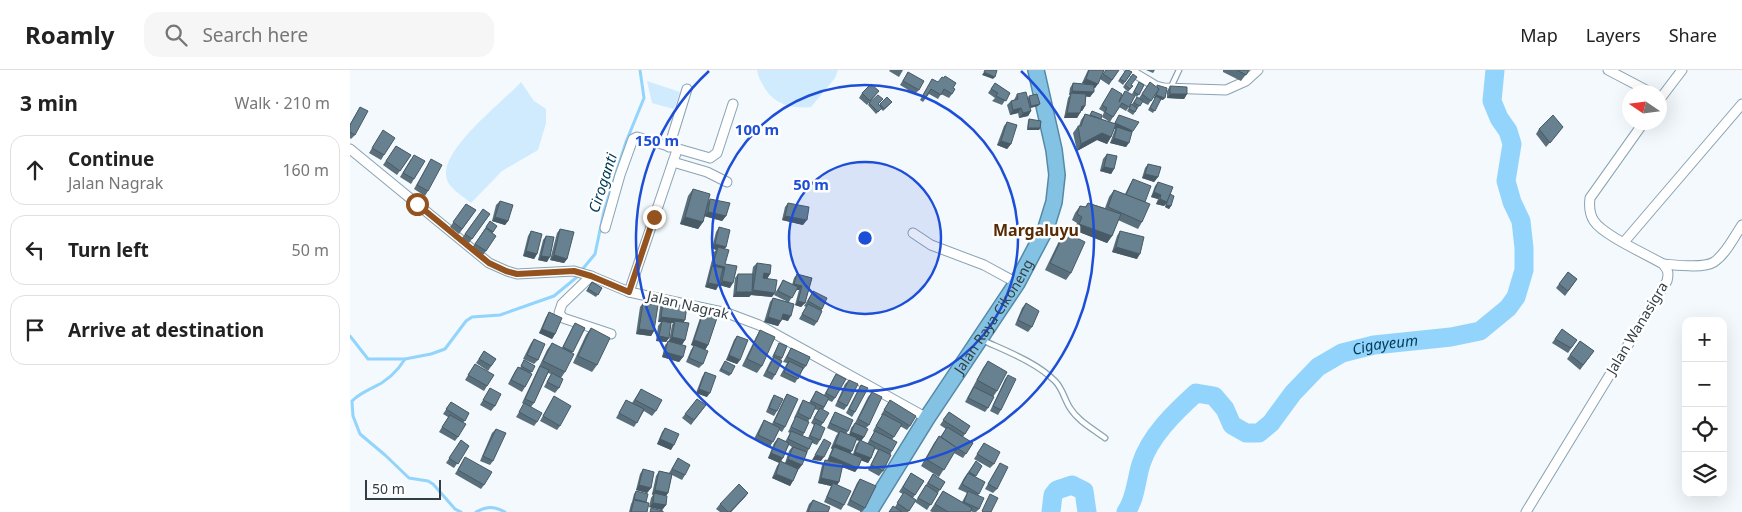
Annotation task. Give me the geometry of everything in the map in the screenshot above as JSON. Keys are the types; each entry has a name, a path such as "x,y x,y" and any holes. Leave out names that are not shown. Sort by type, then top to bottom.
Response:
{"highway":[{"name":"Jalan Raya Cikoneng","path":"869,512 927,418 1017,283 1046,228 1054,202 1057,175 1054,150 1036,70"}],"street":[{"path":"1129,70 1156,86 1170,89 1226,90 1246,81 1258,70"},
{"path":"1608,70 1637,85"},
{"path":"1667,89 1682,70"},
{"path":"629,292 673,162 673,148 687,89"},
{"path":"606,228 620,175 633,139 640,138 710,158 717,154 734,104"},
{"path":"1624,242 1742,104"},
{"name":"Jalan Wanasigra","path":"1526,512 1667,281 1667,268 1663,264 1606,233 1592,218 1590,198 1638,130"},
{"name":"Jalan Nagrak","path":"350,149 489,263 506,271 517,274 574,271 629,292 727,313 759,325 927,418"},
{"path":"707,172 710,158"},
{"path":"673,162 707,172 727,182"},
{"path":"1663,264 1693,266 1712,263 1724,252 1742,225"},
{"path":"914,233 931,245 984,265 1017,283"},
{"path":"591,276 562,304 559,314 563,318 611,334"}],"lane":[{"path":"1170,89 1177,71"},
{"path":"981,339 1044,371 1056,382 1069,407 1077,416 1105,438"}],"shaded area":[{"path":"757,70 838,70 835,78 811,107 796,107 783,104 772,97 761,81"},
{"path":"647,81 680,92 674,109 652,103"},
{"path":"521,82 534,101 546,109 546,123 538,150 502,171 471,203 455,191 448,182 446,170 451,157 460,143 473,129"}],"building":[{"path":"985,70 997,70 995,77 984,72"},
{"path":"1089,70 1104,70 1098,84 1086,79"},
{"path":"1106,70 1119,70 1112,80 1103,74"},
{"path":"1126,70 1132,72 1125,82 1120,79"},
{"path":"1237,70 1249,70 1246,75"},
{"path":"908,72 924,81 919,90 903,81"},
{"path":"1133,74 1137,77 1130,89 1125,85"},
{"path":"945,76 956,83 952,94 944,89 941,95 931,89 926,97 923,95 932,79 938,82"},
{"path":"1139,82 1144,85 1139,95 1134,92"},
{"path":"1150,82 1159,89 1151,101 1142,94"},
{"path":"995,83 1010,93 1006,101 996,96 998,93 991,89"},
{"path":"1073,83 1094,85 1094,92 1072,91"},
{"path":"871,84 879,91 870,101 862,93"},
{"path":"1157,85 1167,88 1165,98 1156,95 1159,89"},
{"path":"1170,86 1187,87 1187,94 1170,94"},
{"path":"1112,88 1122,94 1119,102 1125,91 1135,96 1129,107 1122,103 1113,117 1105,112 1107,108 1102,105"},
{"path":"1026,92 1031,111 1023,113 1021,108 1013,110 1011,101 1018,99 1017,94"},
{"path":"1071,93 1086,94 1085,106 1082,106 1080,113 1067,113"},
{"path":"1037,94 1040,104 1031,106 1029,96"},
{"path":"878,95 883,99 878,104 882,108 878,112 869,103"},
{"path":"1156,96 1161,99 1155,111 1150,108"},
{"path":"887,97 892,102 884,109 880,104"},
{"path":"1137,97 1143,101 1140,106 1134,103"},
{"path":"1131,104 1137,108 1135,112 1129,109"},
{"path":"360,107 368,111 355,135 350,132 350,125"},
{"path":"1092,111 1102,115 1101,119 1090,115"},
{"path":"1085,114 1116,124 1111,137 1102,133 1081,144 1078,126 1081,126"},
{"path":"1119,115 1139,122 1133,131 1115,123"},
{"path":"1553,115 1563,127 1550,143 1539,129"},
{"path":"1029,119 1041,121 1040,128 1028,128"},
{"path":"1007,122 1017,125 1011,144 1001,141"},
{"path":"1117,127 1132,132 1129,143 1114,138"},
{"path":"383,130 395,138 384,155 372,148"},
{"path":"396,146 411,155 400,171 386,161"},
{"path":"1107,154 1117,156 1114,169 1104,167"},
{"path":"414,155 425,161 414,179 403,173"},
{"path":"431,159 442,165 428,191 417,185"},
{"path":"1148,164 1161,167 1158,177 1145,174"},
{"path":"1133,179 1151,186 1145,202 1126,195"},
{"path":"1158,182 1173,187 1167,202 1160,199 1161,195 1154,192"},
{"path":"693,189 710,194 703,222 685,217"},
{"path":"1114,190 1150,204 1142,222 1108,207"},
{"path":"1170,194 1174,196 1171,206 1166,205"},
{"path":"710,199 730,203 726,216 708,212"},
{"path":"500,201 513,205 508,221 495,217"},
{"path":"788,203 809,207 807,220 785,216"},
{"path":"1088,203 1121,214 1112,236 1079,224 1082,217 1077,214 1080,206 1086,207"},
{"path":"466,204 476,210 462,229 453,222"},
{"path":"483,209 490,214 472,239 465,234"},
{"path":"490,221 497,226 493,232 486,227"},
{"path":"719,227 730,230 726,247 715,244"},
{"path":"486,228 496,236 486,251 475,244"},
{"path":"560,229 574,232 567,259 554,255"},
{"path":"531,231 542,234 537,254 526,251"},
{"path":"1120,231 1144,237 1140,254 1116,247"},
{"path":"1065,232 1085,242 1071,273 1050,263"},
{"path":"546,236 554,237 550,257 541,256"},
{"path":"718,247 729,250 725,264 737,266 733,283 722,281 725,267 713,264"},
{"path":"757,263 771,265 770,274 764,273 763,278 777,280 775,293 753,290"},
{"path":"712,266 723,268 719,285 708,283"},
{"path":"1568,272 1577,279 1568,291 1559,284"},
{"path":"738,274 753,274 752,292 736,292"},
{"path":"797,274 812,278 805,303 798,301 802,286 794,284"},
{"path":"783,280 798,287 792,298 778,291"},
{"path":"592,282 602,288 598,295 588,289"},
{"path":"813,291 827,298 822,309 808,301"},
{"path":"773,298 794,304 791,316 783,314 781,321 768,317"},
{"path":"643,303 658,305 654,331 639,329"},
{"path":"663,303 687,306 685,320 661,317"},
{"path":"1026,303 1039,311 1032,327 1018,320"},
{"path":"808,304 822,311 817,322 802,314"},
{"path":"549,312 562,318 555,334 542,329"},
{"path":"703,313 717,318 708,345 694,340"},
{"path":"662,321 671,323 669,338 659,336"},
{"path":"675,321 689,323 685,340 672,337"},
{"path":"575,323 585,328 573,352 563,347"},
{"path":"591,328 610,338 597,365 578,356"},
{"path":"1562,329 1577,340 1571,348 1555,339"},
{"path":"760,330 775,337 762,366 747,359"},
{"path":"737,336 748,340 740,360 729,355"},
{"path":"534,339 545,344 538,360 527,355"},
{"path":"668,341 686,346 683,357 665,352"},
{"path":"1580,341 1594,351 1583,365 1570,355"},
{"path":"552,343 574,354 565,372 543,361"},
{"path":"779,343 787,346 782,358 774,355"},
{"path":"694,345 708,351 703,364 689,358"},
{"path":"791,348 810,357 806,366 787,357"},
{"path":"484,351 496,359 491,366 479,359"},
{"path":"774,357 782,361 775,375 767,371"},
{"path":"524,360 535,366 532,372 521,366"},
{"path":"725,361 735,366 731,374 721,369"},
{"path":"789,361 803,368 798,379 784,372"},
{"path":"988,361 1007,372 997,391 977,380"},
{"path":"475,364 494,375 487,386 468,375"},
{"path":"540,366 549,370 534,403 525,399"},
{"path":"518,367 532,374 525,387 511,380"},
{"path":"705,372 716,376 710,393 699,389"},
{"path":"552,373 563,379 559,388 547,382"},
{"path":"836,374 846,379 835,398 826,393"},
{"path":"1008,375 1016,379 1001,410 993,406"},
{"path":"849,380 858,384 847,406 838,401"},
{"path":"861,385 868,388 855,412 849,409"},
{"path":"974,387 994,397 988,408 968,398"},
{"path":"490,388 501,394 495,406 483,400"},
{"path":"641,389 662,400 656,411 635,400"},
{"path":"816,391 829,398 824,407 811,401"},
{"path":"872,392 882,397 869,425 858,419"},
{"path":"787,394 798,399 785,427 774,422"},
{"path":"774,395 783,399 777,411 769,408"},
{"path":"554,396 571,406 560,426 543,416"},
{"path":"697,399 706,405 694,420 685,414"},
{"path":"626,400 644,409 637,423 619,413"},
{"path":"803,400 816,406 810,419 798,413"},
{"path":"890,400 916,416 910,426 884,410"},
{"path":"451,402 469,413 465,421 446,409"},
{"path":"524,403 542,413 537,422 519,412"},
{"path":"820,408 829,413 823,423 814,418"},
{"path":"835,412 853,420 848,431 830,423"},
{"path":"949,412 970,426 965,434 943,420"},
{"path":"883,414 902,424 894,437 876,426"},
{"path":"450,415 466,424 458,437 442,427"},
{"path":"796,416 809,422 804,433 791,427"},
{"path":"764,420 780,428 773,442 758,435"},
{"path":"815,423 825,428 820,440 810,436"},
{"path":"855,423 868,429 864,437 851,432"},
{"path":"947,427 973,443 966,454 941,437"},
{"path":"665,428 679,434 674,445 660,439"},
{"path":"496,429 506,433 493,461 483,456"},
{"path":"791,431 813,440 809,449 788,439"},
{"path":"840,431 857,438 852,451 835,444"},
{"path":"875,431 897,442 892,451 870,440"},
{"path":"939,436 957,448 944,470 926,459"},
{"path":"778,438 789,443 783,458 771,453"},
{"path":"824,439 831,443 824,457 815,455"},
{"path":"461,440 469,446 458,464 449,458"},
{"path":"860,440 875,447 871,458 855,452"},
{"path":"984,443 1000,452 994,464 977,454"},
{"path":"793,447 807,452 802,465 788,459"},
{"path":"834,447 862,458 858,468 830,456"},
{"path":"879,449 891,455 883,471 871,465"},
{"path":"465,457 492,472 484,485 458,470"},
{"path":"678,458 690,465 685,475 672,469"},
{"path":"825,460 843,464 839,482 821,478"},
{"path":"780,461 798,469 793,481 776,474"},
{"path":"976,461 982,466 976,476 969,472"},
{"path":"1000,463 1008,467 997,489 988,484"},
{"path":"643,469 654,472 651,488 639,485"},
{"path":"659,471 672,474 668,493 655,490"},
{"path":"911,473 924,481 915,495 903,487"},
{"path":"968,473 985,482 979,494 962,484"},
{"path":"933,474 945,482 940,490 928,483"},
{"path":"860,479 876,486 865,508 850,500"},
{"path":"833,483 851,491 844,505 827,497"},
{"path":"739,484 748,493 728,512 720,504"},
{"path":"926,485 938,493 931,505 918,498"},
{"path":"636,491 648,494 646,502 634,499"},
{"path":"943,491 972,508 970,512 948,512 935,504"},
{"path":"968,491 984,498 979,509 964,502"},
{"path":"904,492 916,500 909,511 897,503"},
{"path":"654,493 667,496 666,505 653,503"},
{"path":"990,494 998,498 991,512 983,512 982,511"},
{"path":"634,500 649,503 647,512 631,512"},
{"path":"813,500 830,507 828,512 808,512"},
{"path":"893,506 902,512 889,512"},
{"path":"651,508 663,511 663,512 650,512"}],"waterway":[{"name":"Ciroganti","path":"581,271 595,254 604,211 626,142 644,98 640,70"},
{"name":"Cigayeum","path":"1126,512 1134,495 1141,464 1150,444 1172,416 1196,393 1214,396 1225,409 1232,425 1246,433 1259,433 1271,423 1293,393 1318,367 1342,353 1374,345 1451,337 1480,331 1508,308 1516,297 1524,270 1524,248 1521,221 1512,202 1506,181 1512,144 1508,131 1499,118 1492,101 1495,70"},
{"name":"Ciroganti","path":"350,336 368,359 405,359 431,354 445,349 466,321 472,317 500,315 554,296 577,277"},
{"path":"405,359 386,380 362,393 352,401 353,416 360,434 409,478 428,481 433,484 455,509 461,512"},
{"name":"Cigayeum","path":"1051,512 1053,495 1057,490 1072,485 1084,491 1087,512"},
{"path":"476,512 490,508 505,512"}],"district":[{"name":"Margaluyu","path":"1036,230"}],"route":[{"path":"417,204 489,263 506,271 517,274 574,271 629,292 654,217"}]}
